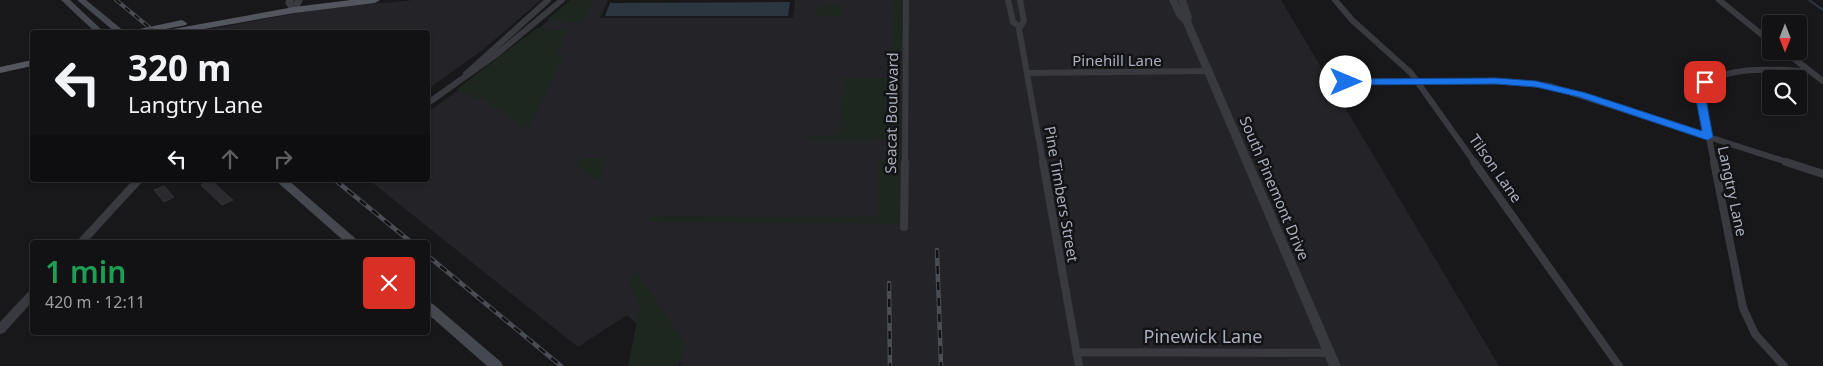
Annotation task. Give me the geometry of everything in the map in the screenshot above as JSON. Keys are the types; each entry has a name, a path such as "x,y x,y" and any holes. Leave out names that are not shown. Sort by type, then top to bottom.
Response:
{"main road":[{"path":"64,0 98,30"},
{"path":"81,0 118,30"},
{"path":"149,30 216,16 313,0"},
{"path":"181,30 294,3 375,0"},
{"path":"0,63 30,56"},
{"path":"0,70 30,63"},
{"path":"283,182 350,240"},
{"path":"430,309 495,366"}],"street":[{"path":"458,83 548,0"},
{"path":"430,102 474,73 515,42 562,0"},
{"name":"Seacat Boulevard","path":"904,226 906,0"},
{"name":"Pine Timbers Street","path":"1008,0 1013,22 1019,26 1079,366"},
{"name":"Pine Timbers Street","path":"1019,26 1024,22 1020,0"},
{"name":"South Pinemont Drive","path":"1172,0 1187,22 1335,366"},
{"name":"South Pinemont Drive","path":"1182,0 1188,17 1187,22"},
{"name":"Tilson Lane","path":"1335,0 1360,27 1401,61 1418,82 1619,366"},
{"path":"1719,0 1762,35"},
{"path":"503,40 515,42"},
{"path":"1795,60 1823,81"},
{"name":"Langtry Lane","path":"1784,366 1755,334 1743,308 1700,94 1704,84 1709,80 1733,72 1808,70"},
{"name":"Pinehill Lane","path":"1026,73 1207,71"},
{"path":"1346,82 1508,81 1550,86 1823,174"},
{"path":"83,240 137,182"},
{"path":"0,330 30,297"},
{"name":"Pinewick Lane","path":"1076,352 1329,353"}],"shaded area":[{"path":"413,0 541,0 480,52 430,88 430,30 206,30 311,10"},
{"path":"570,0 594,0 582,23 547,20"},
{"path":"573,0 608,0 600,18 793,18 795,0 1281,0 1499,366 682,366 627,315 578,347 372,182 430,182 430,111 505,57"},
{"path":"894,0 902,0 900,224 649,222 650,216 879,217 879,160 894,160 894,155 899,154 899,139 808,140 808,136 840,135 844,78 893,78"},
{"path":"790,2 788,16 605,16 610,3"},
{"path":"821,5 842,5 841,16 818,16 816,14 818,7"},
{"path":"537,28 574,32 567,33 556,53 564,54 528,130 480,97 475,99 457,89"},
{"path":"584,158 607,158 599,181 576,166 577,161"},
{"path":"635,269 686,344 678,366 628,366 640,306 630,283"}],"building":[{"path":"213,182 233,200 222,205 201,185"},
{"path":"164,186 174,197 164,202 154,190"}],"waterway":[{"path":"1809,0 1823,10"}],"railway":[{"path":"116,0 153,30"},
{"path":"337,182 409,240"},
{"path":"937,250 941,366"},
{"path":"430,258 561,366"},
{"path":"889,283 890,366"}],"route":[{"path":"1346,82 1496,81 1550,86 1708,137 1700,94 1705,82"}]}
